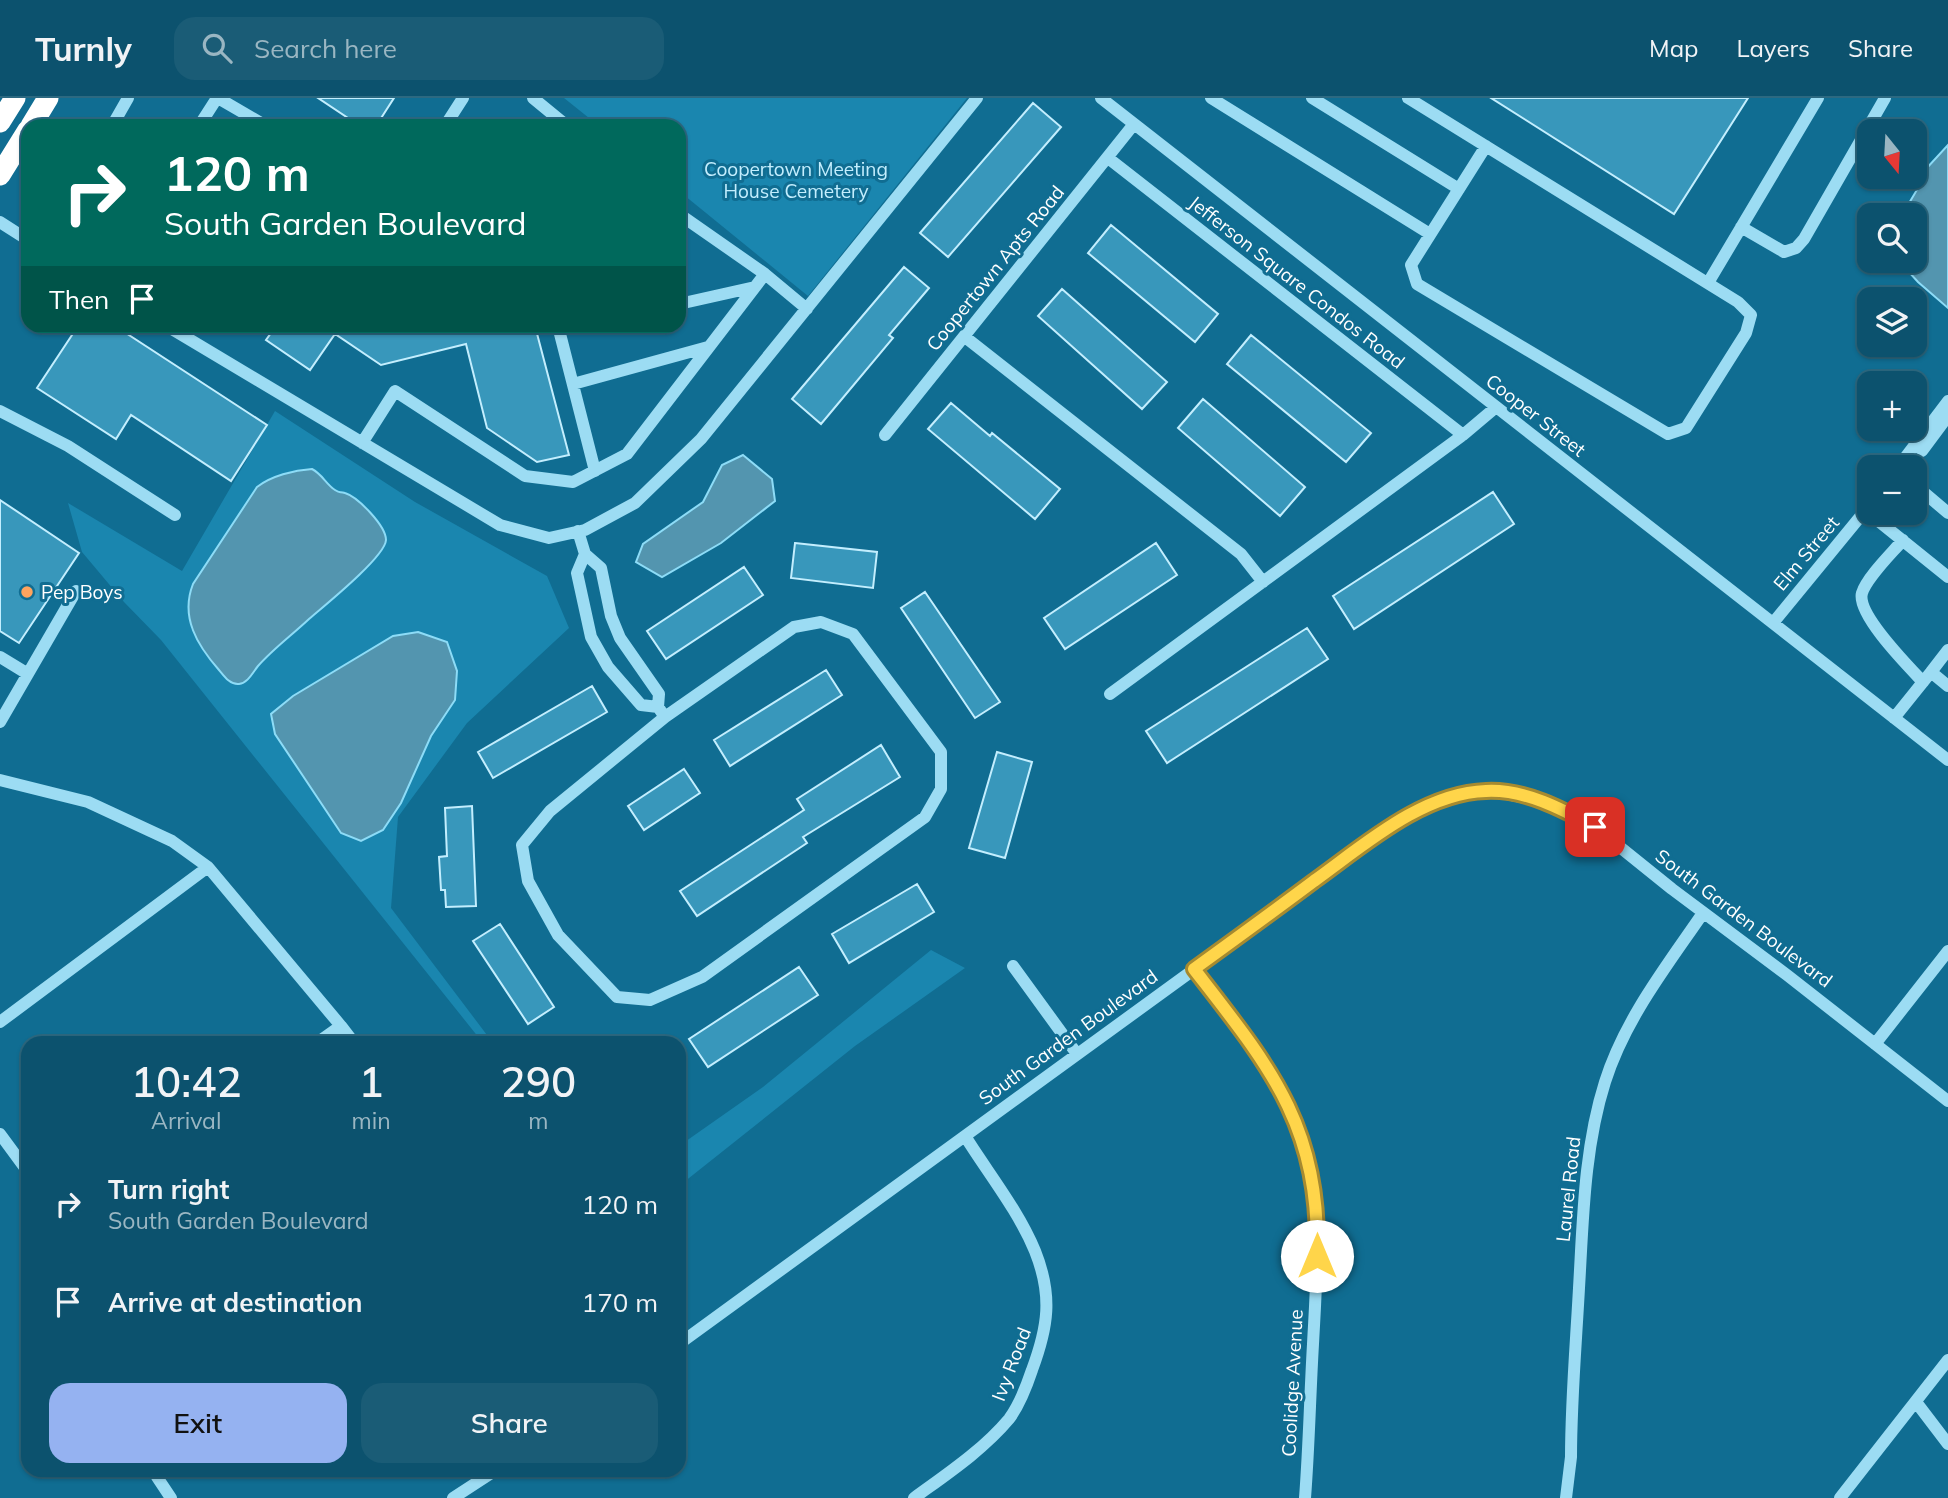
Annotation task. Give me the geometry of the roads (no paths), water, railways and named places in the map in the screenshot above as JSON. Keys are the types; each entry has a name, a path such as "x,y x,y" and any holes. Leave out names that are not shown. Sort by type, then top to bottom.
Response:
{"highway":[{"path":"0,122 15,98"},
{"path":"35,119 48,98"},
{"path":"0,176 21,141"}],"street":[{"path":"116,119 128,98"},
{"path":"204,119 218,98 254,119"},
{"path":"450,119 463,98"},
{"path":"533,98 558,119"},
{"path":"179,333 500,525 550,538 579,531 635,503 691,449 977,98"},
{"name":"Cooper Street","path":"1101,98 1948,760"},
{"path":"1211,98 1430,234"},
{"path":"1312,98 1459,189"},
{"path":"1408,98 1486,146 1708,283 1738,302 1751,316 1746,333 1686,428 1668,434 1417,284 1411,265 1486,146"},
{"path":"1708,283 1818,98"},
{"path":"1741,227 1784,252 1796,248 1804,239 1885,98"},
{"name":"Coopertown Apts Road","path":"885,435 1134,124"},
{"name":"Jefferson Square Condos Road","path":"1108,158 1463,435"},
{"path":"686,219 765,274 807,309"},
{"path":"0,222 21,236"},
{"path":"362,443 395,391 525,476 573,482 627,454 765,274"},
{"path":"686,302 755,287"},
{"path":"559,333 595,471"},
{"path":"965,337 1241,554 1263,582"},
{"path":"573,384 709,347"},
{"path":"1907,455 1948,401"},
{"path":"1111,694 1463,435 1495,408"},
{"path":"0,411 68,446 174,515"},
{"path":"1917,455 1948,416"},
{"path":"1927,495 1948,513"},
{"name":"Elm Street","path":"1776,626 1859,525"},
{"path":"1886,525 1946,575"},
{"path":"579,531 585,554 601,568 611,617 633,659 659,694 662,712"},
{"path":"1903,540 1869,581 1862,593 1862,600 1874,624 1889,644 1927,677 1948,686"},
{"path":"585,554 577,573 591,637 608,667 641,705 662,712"},
{"path":"0,720 76,592"},
{"path":"821,622 853,634 941,752 941,789 925,817 702,978 650,1000 617,997 558,934 528,881 522,845 550,811 662,712 794,627 821,622"},
{"path":"1894,718 1948,650"},
{"path":"0,657 28,674"},
{"path":"0,780 88,802 172,841 208,867 349,1036"},
{"name":"South Garden Boulevard","path":"686,1339 1394,824 1431,805 1478,791 1526,796 1595,827 1948,1101"},
{"path":"0,1022 208,867"},
{"name":"Laurel Road","path":"1566,1498 1571,1457 1584,1210 1599,1106 1614,1059 1635,1016 1666,963 1703,913"},
{"path":"1875,1044 1948,951"},
{"path":"1013,966 1077,1054"},
{"name":"Coolidge Avenue","path":"1194,969 1255,1048 1282,1090 1311,1167 1318,1226 1305,1498"},
{"path":"327,1036 341,1026"},
{"path":"0,1134 21,1162"},
{"name":"Ivy Road","path":"916,1498 979,1448 1010,1417 1023,1397 1045,1334 1048,1315 1046,1292 1034,1250 1016,1213 965,1136"},
{"path":"1840,1498 1948,1360"},
{"path":"1916,1402 1948,1444"},
{"path":"157,1477 171,1498"},
{"path":"453,1498 485,1477"}],"place":[{"name":"Pep Boys","path":"27,592"}],"park label":[{"name":"Coopertown Meeting House Cemetery","path":"796,180"}]}
